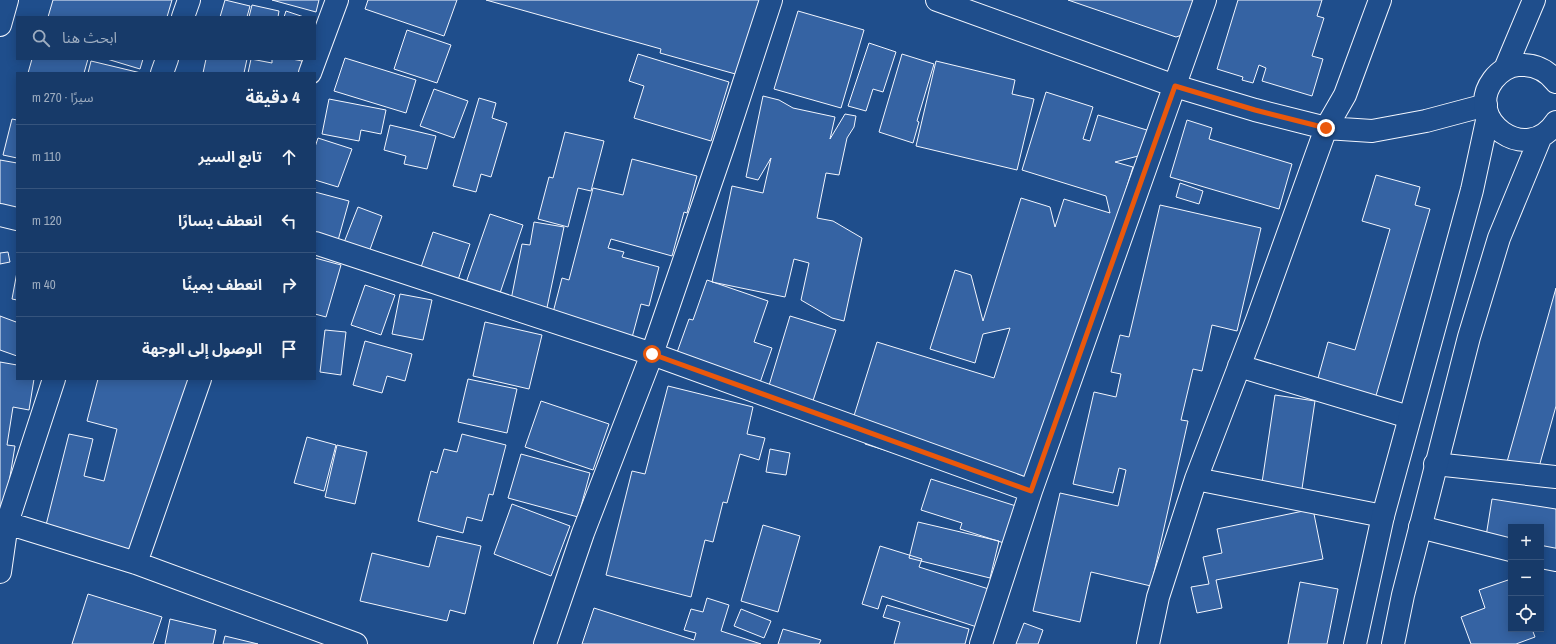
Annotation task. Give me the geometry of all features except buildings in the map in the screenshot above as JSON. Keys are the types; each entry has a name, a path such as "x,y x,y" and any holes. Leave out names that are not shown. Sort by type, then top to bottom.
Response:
{"main road":[{"path":"0,25 8,0"},
{"path":"183,16 189,0"},
{"path":"316,57 337,0"},
{"path":"544,644 583,533 652,354 724,144 771,0"},
{"path":"937,0 1175,86 1255,110 1326,128 1372,131 1487,110"},
{"path":"981,644 1031,491 1205,0"},
{"path":"1148,644 1158,597 1196,478 1239,366 1326,128 1345,95 1380,0"},
{"path":"1505,69 1534,0"},
{"path":"162,72 167,60"},
{"path":"310,72 315,60"},
{"path":"1355,644 1383,516 1470,197 1487,110 1486,94 1490,84 1497,75 1505,69 1516,65 1527,64 1543,70 1556,80"},
{"path":"1487,110 1494,127 1504,135 1516,140 1529,140 1549,129"},
{"path":"1393,644 1435,464 1469,337 1499,238 1549,129"},
{"path":"0,215 16,219"},
{"path":"316,243 652,354 1031,491"},
{"path":"1239,366 1409,417"},
{"path":"0,572 3,522 54,380"},
{"path":"136,563 200,380"},
{"path":"1435,464 1556,477"},
{"path":"1196,478 1383,516"},
{"path":"3,522 136,563 356,644"},
{"path":"1420,527 1508,549"},
{"path":"1544,558 1556,560"}],"route":[{"path":"652,354 1031,491 1175,86 1255,110 1326,128"}]}
